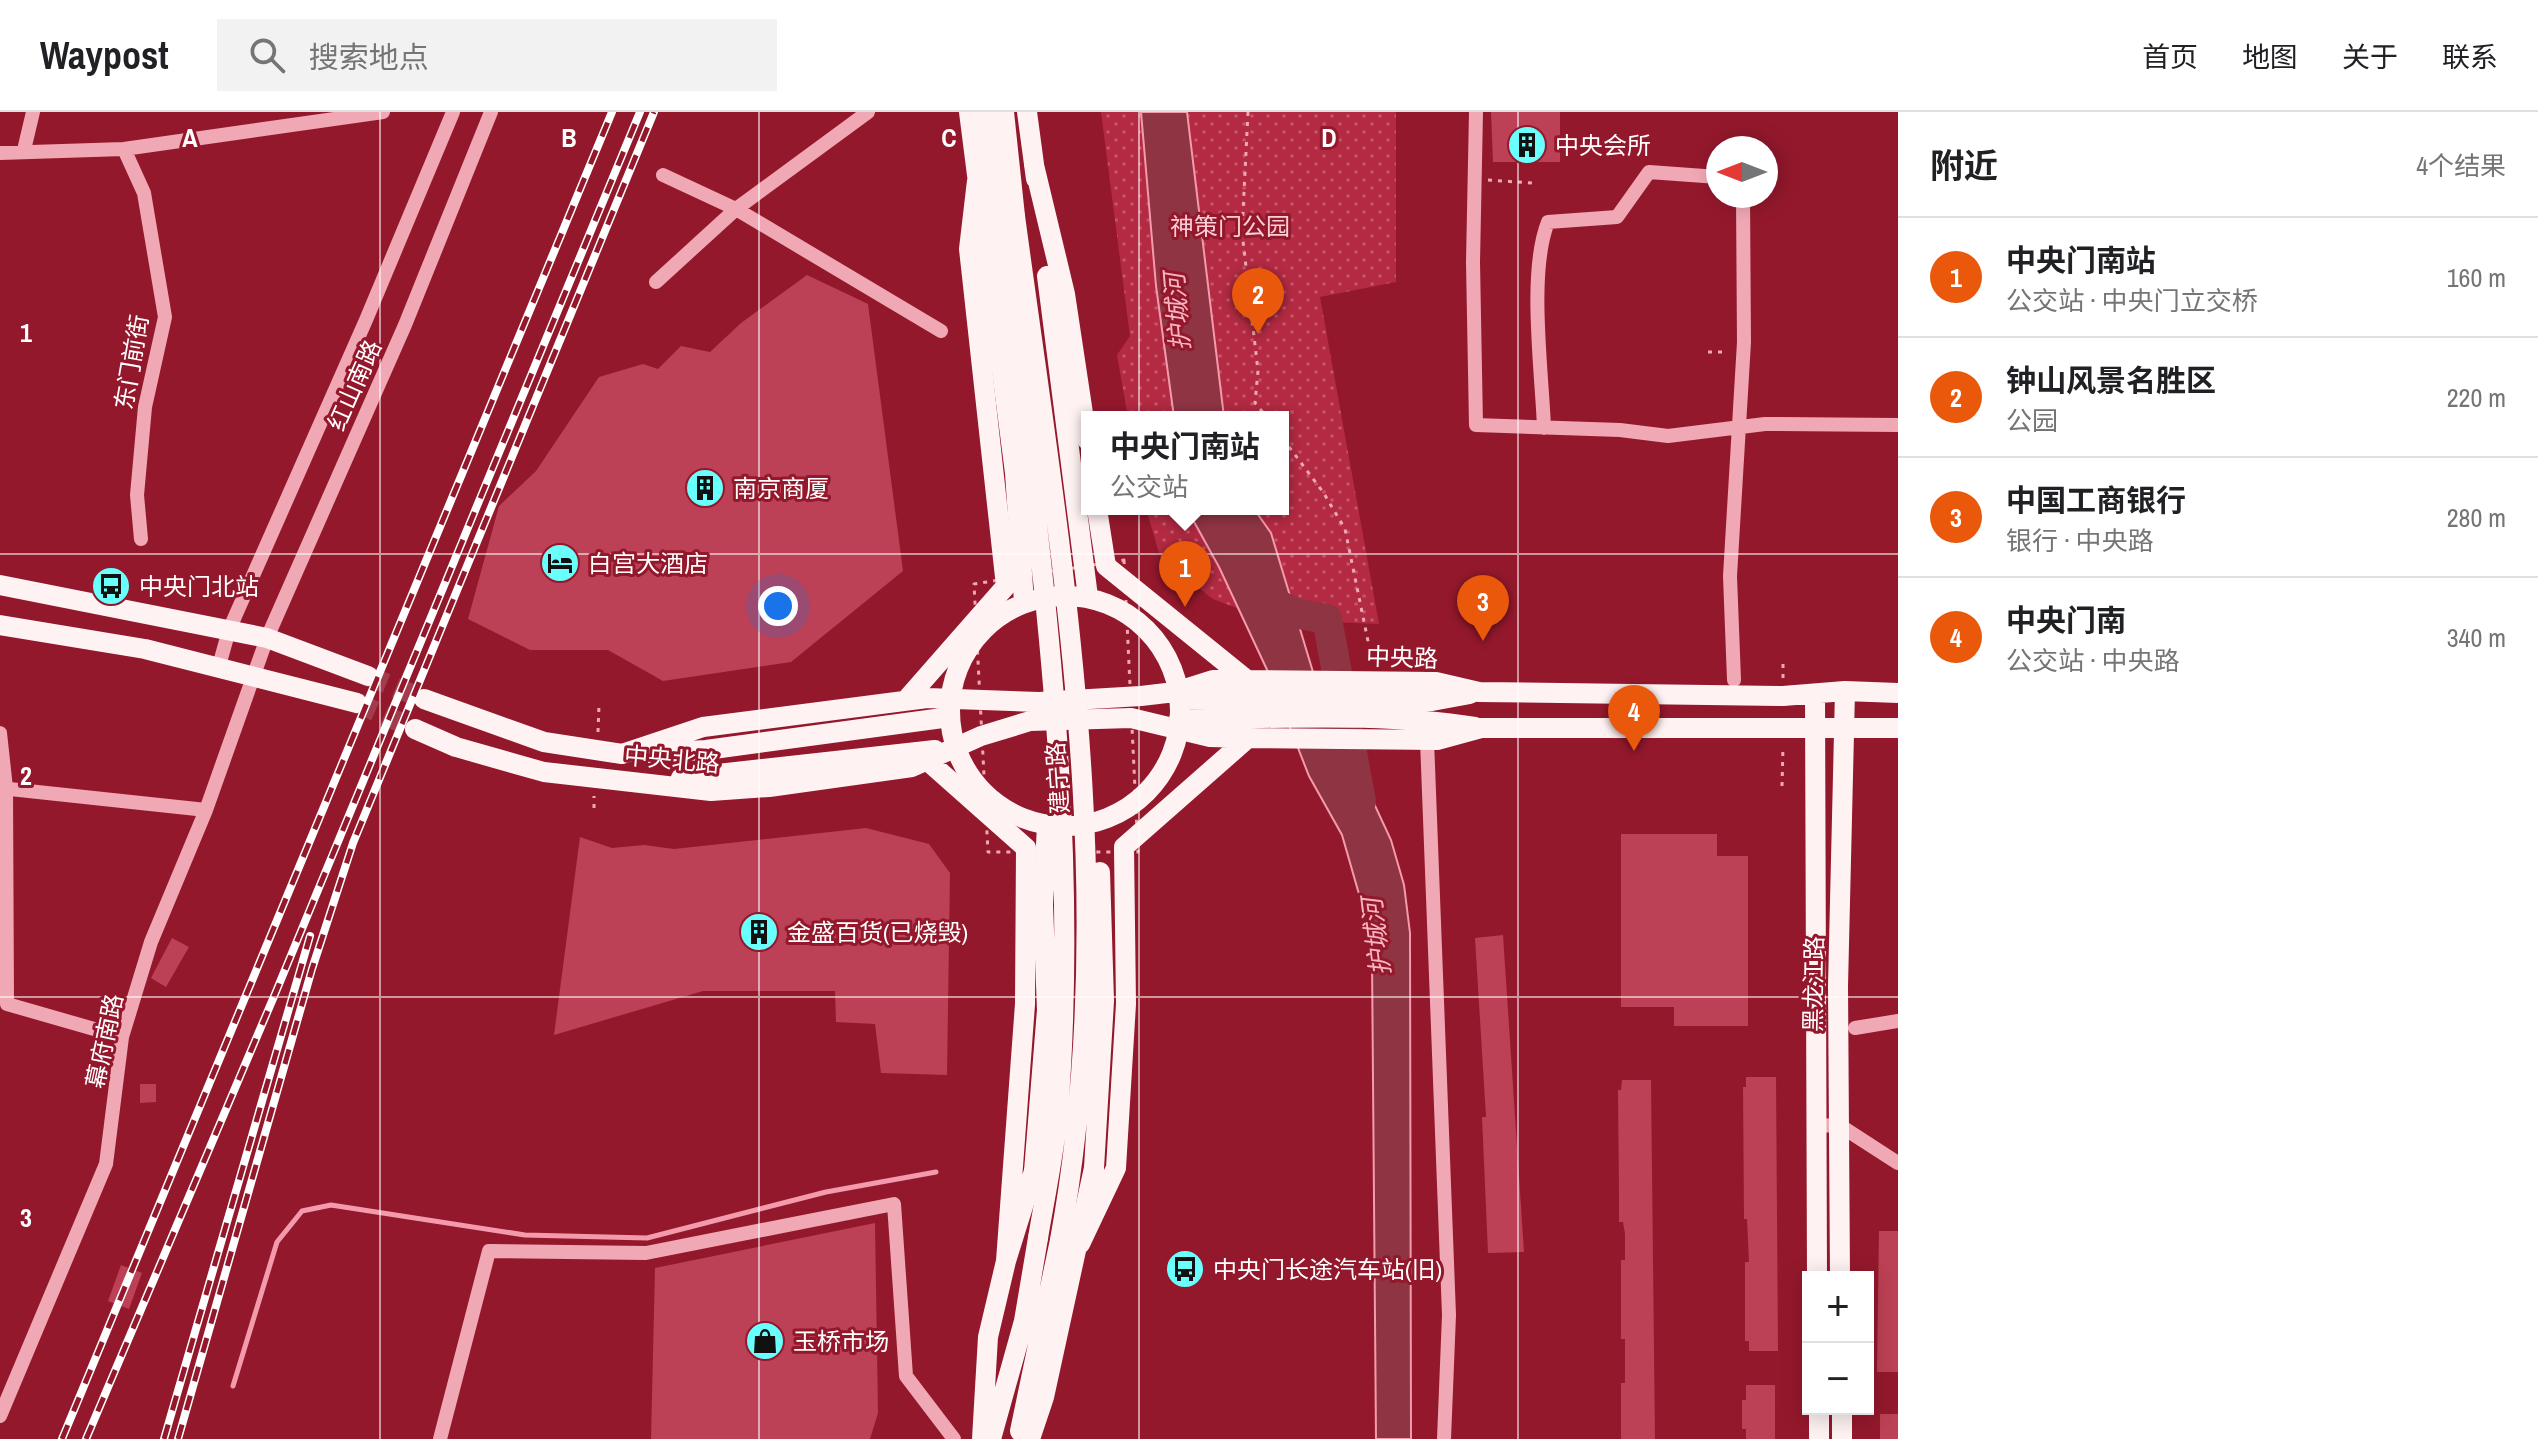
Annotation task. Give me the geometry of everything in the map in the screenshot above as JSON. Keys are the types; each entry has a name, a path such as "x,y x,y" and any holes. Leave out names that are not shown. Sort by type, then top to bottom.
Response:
{"main road":[{"path":"969,112 1015,473 1024,602"},
{"name":"建宁路","path":"985,112 1039,535 1061,784 1064,1007 1057,1116 1024,1321 1005,1398 991,1439"},
{"name":"建宁路","path":"1004,112 1045,453 1066,585 1084,767 1089,874 1070,1242 1044,1397 1030,1439"},
{"path":"1027,112 1088,597"},
{"path":"1034,165 1065,294 1083,411"},
{"path":"906,700 1006,586 969,249 977,181"},
{"path":"1098,515 1106,566 1247,680"},
{"path":"0,585 267,638 368,676"},
{"path":"1056,595 1088,597 1122,610 1150,633 1170,663 1179,709 1172,753 1154,784 1128,807 1097,822 1072,826 1047,825 1017,816 990,799 969,775 955,747 950,717 953,681 968,648 993,620 1024,602 1056,595"},
{"path":"0,625 145,649 253,674 357,703"},
{"name":"中央路","path":"906,700 1039,702 1141,696 1175,692 1213,680 1292,681 1383,700"},
{"name":"黑龙江路","path":"1840,1271 1838,986 1845,691"},
{"path":"1179,709 1383,700 1432,701 1479,692 1898,693"},
{"name":"黑龙江路","path":"1815,695 1818,728 1817,1271"},
{"name":"中央北路","path":"424,699 481,722 544,742 622,754 703,727 906,700"},
{"path":"1383,700 1433,721 1481,728 1898,728"},
{"path":"622,754 706,750 950,717"},
{"path":"1006,1261 1025,1004 1026,848 929,762 981,736 1030,721 1131,718 1210,737 1294,739 1427,740 1481,728"},
{"name":"中央北路","path":"415,729 456,747 544,772 711,791 861,776 929,762"},
{"path":"1070,1242 1116,1168 1126,1004 1124,847 1248,738"},
{"path":"625,780 708,777 955,747"},
{"path":"1070,1242 1094,1168 1104,986 1104,926 1097,822"},
{"path":"982,1439 988,1337 1006,1261 1034,1171 1047,1010 1043,905 1047,825"},
{"name":"建宁路","path":"1017,1439 1070,1242"},
{"path":"1819,1415 1819,1439"},
{"path":"1842,1415 1842,1439"}],"street":[{"path":"24,150 33,112"},
{"path":"0,153 124,149 383,112"},
{"path":"219,666 229,630 366,320 453,112"},
{"name":"红山南路","path":"253,674 405,325 491,112"},
{"path":"656,282 736,209 868,112"},
{"path":"1476,112 1473,262 1476,425 1620,430 1668,436 1765,424 1898,425"},
{"name":"东门前街","path":"124,149 144,193 165,317 145,407 137,495 141,539"},
{"path":"1544,428 1539,321 1541,239 1548,222 1617,217 1649,172 1706,176"},
{"path":"663,175 736,209 941,331"},
{"path":"1734,680 1730,576 1744,342 1743,208"},
{"name":"幕府南路","path":"0,1416 106,1164 122,1037 151,942 206,810 253,674"},
{"path":"0,733 7,1004 122,1037"},
{"path":"1427,740 1449,1315 1444,1439"},
{"path":"3,788 206,810"},
{"path":"1855,1028 1898,1021"},
{"path":"1815,1126 1839,1125 1898,1163"},
{"path":"440,1439 489,1251 646,1253 894,1204 906,1376 954,1439"}],"path":[{"path":"1248,112 1242,232 1258,371 1255,403 1262,411"},
{"path":"1481,180 1532,183"},
{"path":"1708,352 1729,352"},
{"path":"1289,447 1323,492 1345,529 1369,646"}],"green space":[{"name":"神策门公园","path":"1101,112 1396,112 1396,282 1320,297 1379,624 1331,622 1322,629 1312,621 1282,620 1247,612 1213,599 1161,559 1148,515 1289,515 1289,411 1127,411 1117,355 1130,336"}],"water":[{"path":"1141,112 1187,112 1223,411 1173,411 1156,286"},
{"path":"1190,515 1258,515 1271,533 1313,672 1391,840 1404,885 1410,933 1411,1439 1376,1439 1372,959 1365,915 1342,835 1309,776 1269,674 1219,567"}],"building":[{"name":"中央会所","path":"1491,112 1560,112 1560,162 1493,162"},
{"name":"南京商厦","path":"807,275 868,304 903,571 791,662 663,681 608,650 530,650 468,619 499,506 536,471 599,377 643,364 658,369 681,346 710,352 741,323"},
{"name":"金盛百货(已烧毁)","path":"866,828 929,844 950,873 947,1075 881,1073 875,1024 836,1022 835,991 703,991 554,1035 580,837 612,848 644,845 674,849"},
{"path":"1621,834 1717,834 1717,856 1748,856 1748,1026 1674,1026 1674,1007 1621,1007"},
{"path":"1503,935 1524,1252 1488,1253 1482,1117 1486,1117 1475,938"},
{"path":"172,938 189,947 166,987 151,978"},
{"path":"1746,1077 1776,1077 1778,1351 1749,1351 1749,1341 1745,1341 1745,1262 1749,1262 1747,1219 1744,1219 1743,1087 1746,1087"},
{"path":"1622,1080 1651,1080 1655,1439 1621,1439 1625,1339 1621,1339 1621,1260 1625,1260 1625,1234 1623,1222 1619,1222 1618,1090 1621,1090"},
{"path":"140,1084 156,1084 156,1102 140,1103"},
{"name":"玉桥市场","path":"875,1223 878,1413 870,1439 651,1439 655,1268"},
{"path":"1879,1231 1898,1231 1898,1372 1877,1372"},
{"path":"121,1265 142,1273 129,1309 108,1301"},
{"path":"1746,1385 1775,1385 1775,1439 1746,1439 1746,1429 1742,1429 1742,1400 1746,1400"},
{"path":"1880,1414 1898,1414 1898,1439 1880,1439"}],"waterway":[{"name":"护城河","path":"1260,597 1299,614 1327,619 1361,801"},
{"path":"233,1386 277,1242 302,1211 331,1205 525,1235 647,1238 826,1192 936,1172"}],"tunnel":[{"path":"368,676 424,699"},
{"path":"357,703 415,729"}],"railway":[{"path":"62,1439 612,112"},
{"path":"86,1439 275,994 640,112"},
{"path":"178,1439 312,969 353,843 654,112"},
{"path":"164,1439 310,936"}],"place":[{"name":"中央会所","path":"1527,145"},
{"name":"钟山风景名胜区","path":"1258,334"},
{"name":"南京商厦","path":"705,488"},
{"name":"白宫大酒店","path":"560,563"},
{"name":"中央门北站","path":"111,586"},
{"name":"中央门南站","path":"1185,607"},
{"name":"中国工商银行","path":"1483,641"},
{"name":"中央门南","path":"1634,751"},
{"name":"金盛百货(已烧毁)","path":"759,932"},
{"name":"中央门长途汽车站(旧)","path":"1185,1269"},
{"name":"玉桥市场","path":"765,1341"}]}
